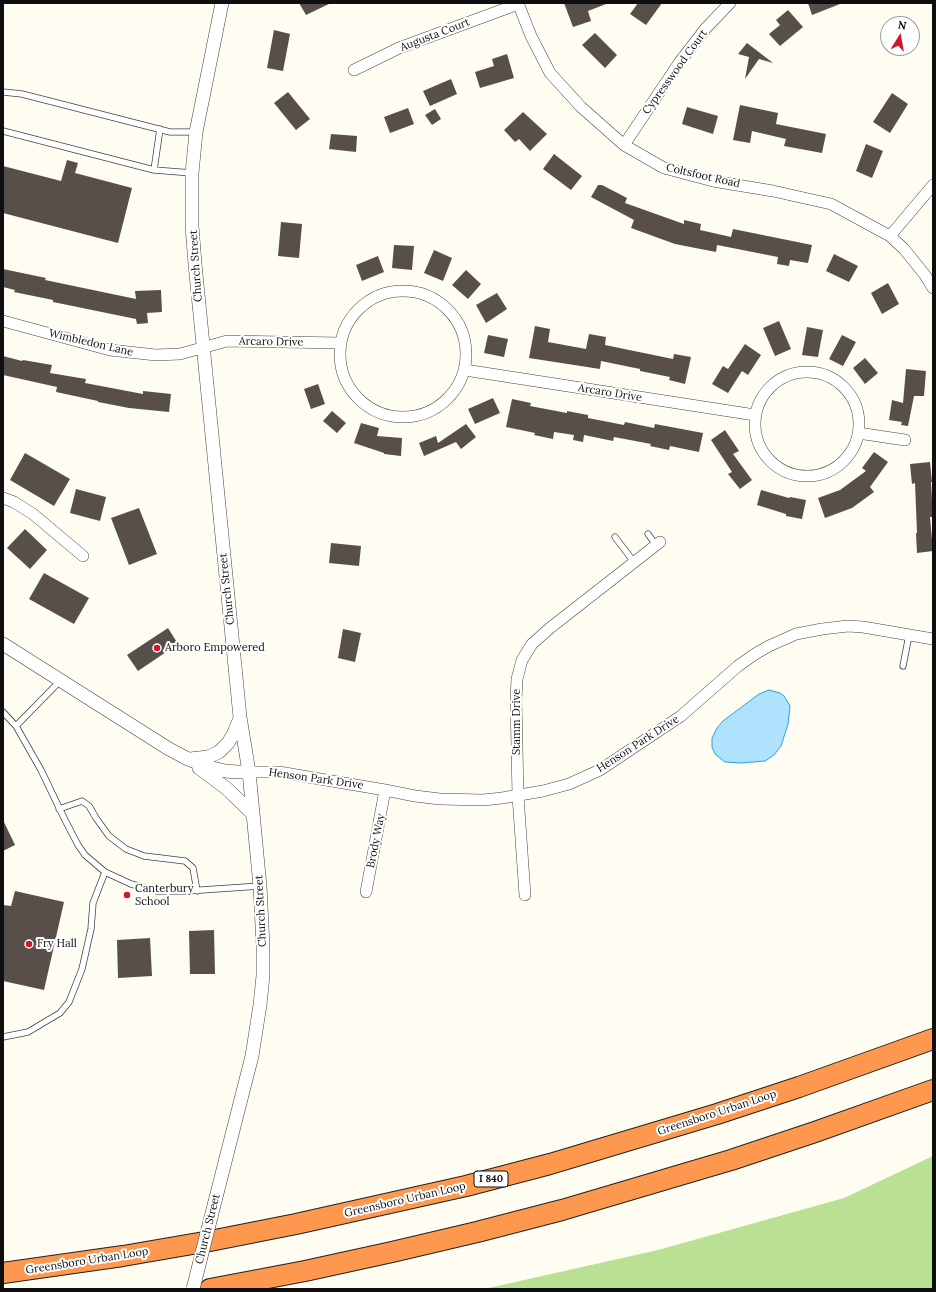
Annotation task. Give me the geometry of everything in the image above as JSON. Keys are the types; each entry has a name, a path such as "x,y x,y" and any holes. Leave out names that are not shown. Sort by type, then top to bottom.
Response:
{"highway":[{"name":"Greensboro Urban Loop","path":"3,1273 123,1256 210,1241 466,1186 557,1162 717,1114 799,1087 933,1039"},
{"path":"210,1289 305,1271 392,1252 562,1210 731,1160 933,1090"}],"street":[{"name":"Church Street","path":"193,1289 247,1078 256,1035 263,954 260,886 253,814 240,717 192,226 192,173 196,132 222,3"},
{"name":"Cypresswood Court","path":"624,145 679,63 706,28 730,3"},
{"name":"Coltsfoot Road","path":"518,4 531,36 550,72 581,106 624,145 664,168 713,181 773,191 831,204 890,236 904,249 925,275 933,288"},
{"name":"Augusta Court","path":"354,70 399,48 518,4"},
{"path":"890,236 933,185"},
{"path":"396,290 416,292 436,299 451,312 462,330 467,350 465,370 456,390 441,405 422,415 400,418 379,413 360,402 347,385 340,364 340,343 346,324 359,307 376,296 396,290"},
{"name":"Wimbledon Lane","path":"3,321 110,350 132,353 156,355 180,354 203,348"},
{"name":"Arcaro Drive","path":"203,348 227,341 340,343"},
{"name":"Arcaro Drive","path":"465,370 755,415"},
{"path":"816,372 835,380 850,394 858,412 858,433 851,452 845,460 837,466 819,475 798,475 779,468 764,454 756,436 754,425 755,415 762,396 777,381 795,373 816,372"},
{"path":"858,433 905,440"},
{"path":"3,498 14,502 33,514 83,556"},
{"name":"Stamm Drive","path":"525,895 518,796 516,700 522,660 532,644 550,628 658,544"},
{"name":"Henson Park Drive","path":"248,772 279,772 415,796 462,800 483,800 544,791 569,784 600,770 681,716 738,666 755,654 796,634 848,626 863,627 933,639"},
{"path":"3,644 169,749 188,759 208,767 225,771 248,772"},
{"path":"188,759 208,757 219,752 231,738 240,717"},
{"path":"188,759 226,788 253,814"},
{"name":"Brody Way","path":"366,892 385,790"}],"lane":[{"path":"3,92 22,94 170,132 196,132"},
{"path":"154,170 160,129"},
{"path":"3,131 154,170 192,173"},
{"path":"648,534 658,544"},
{"path":"615,537 634,562"},
{"path":"903,666 909,635"},
{"path":"16,726 60,681"},
{"path":"3,712 16,726 41,770 59,808 83,852 105,872 131,884 157,891 197,891 260,886"},
{"path":"59,808 82,800 89,806 110,836 126,848 144,856 185,861 193,868 197,891"},
{"path":"3,1037 28,1032 60,1013 69,1002 84,962 91,929 93,903 105,872"}],"green space":[{"path":"933,1156 933,1289 484,1289 658,1250 844,1198"}],"water":[{"path":"769,690 780,693 784,696 790,706 788,724 781,746 774,755 765,761 741,763 725,762 715,754 712,747 712,738 717,728 723,721 759,694"}],"building":[{"path":"299,3 331,3 306,15"},
{"path":"564,3 606,4 588,11 591,21 573,27"},
{"path":"638,3 662,3 646,25 630,14"},
{"path":"808,3 840,3 840,4 812,15"},
{"path":"788,10 803,27 780,46 769,34 780,25 776,20"},
{"path":"274,30 290,34 283,71 267,68"},
{"path":"595,33 617,55 605,68 582,45"},
{"path":"747,43 773,63 759,59 745,79 749,57 738,54"},
{"path":"507,54 514,78 480,88 475,72 494,66 492,59"},
{"path":"451,79 457,94 430,106 423,91"},
{"path":"288,92 310,119 296,130 274,103"},
{"path":"892,93 908,104 890,133 873,122"},
{"path":"740,105 778,113 776,124 826,134 822,153 784,146 786,139 752,131 750,143 733,140"},
{"path":"687,107 718,116 713,134 682,124"},
{"path":"408,108 414,124 390,133 384,117"},
{"path":"435,109 441,119 432,125 425,115"},
{"path":"523,112 547,134 530,151 519,139 515,142 504,130"},
{"path":"331,134 357,136 356,152 329,149"},
{"path":"866,144 883,151 872,178 856,171"},
{"path":"554,154 582,176 571,190 543,169"},
{"path":"67,160 78,163 75,173 132,188 118,243 3,213 3,166 61,181"},
{"path":"598,185 602,185 627,198 625,203 684,224 684,220 701,224 700,230 731,237 733,229 812,245 808,263 790,260 789,266 777,264 778,257 717,245 716,252 675,244 631,228 634,220 591,197"},
{"path":"281,222 302,224 299,258 278,256"},
{"path":"394,245 414,246 412,270 392,268"},
{"path":"434,250 452,258 443,281 424,273"},
{"path":"834,254 858,266 849,282 826,271"},
{"path":"378,256 384,272 362,281 356,265"},
{"path":"3,269 46,278 45,280 136,299 135,291 161,290 162,312 147,313 148,323 137,324 136,319 53,302 53,300 14,292 15,290 3,287"},
{"path":"466,270 481,284 468,299 452,285"},
{"path":"888,283 899,304 882,314 871,293"},
{"path":"497,293 507,309 486,323 476,305"},
{"path":"779,321 791,349 775,356 763,328"},
{"path":"535,326 550,329 548,342 586,349 589,334 606,337 605,345 673,359 674,354 691,357 685,384 669,380 670,377 601,361 600,369 529,358"},
{"path":"807,327 823,330 818,357 802,355"},
{"path":"488,335 508,339 504,357 484,353"},
{"path":"842,335 856,342 843,366 829,359"},
{"path":"745,344 761,355 748,375 742,371 728,393 712,384 723,366 728,369"},
{"path":"3,356 22,361 52,365 50,373 86,379 85,383 143,394 143,391 171,394 169,412 129,408 98,402 56,392 57,387 3,375"},
{"path":"865,358 878,373 865,384 853,368"},
{"path":"906,369 926,371 924,396 914,396 908,426 901,425 902,422 889,420 892,400 903,403"},
{"path":"318,384 325,404 311,409 304,389"},
{"path":"493,398 500,413 475,424 468,409"},
{"path":"512,399 531,403 530,406 567,413 567,411 588,415 588,418 624,425 625,422 654,428 655,424 703,433 699,452 670,446 669,450 650,446 651,444 614,437 613,441 584,435 583,442 573,440 574,435 554,432 553,439 534,435 535,433 506,427"},
{"path":"332,411 346,423 337,433 323,421"},
{"path":"361,423 379,428 377,436 402,438 401,456 384,454 354,443"},
{"path":"466,424 476,437 461,449 456,442 424,456 419,443 436,436 438,443"},
{"path":"725,430 739,451 733,454 752,480 740,489 728,474 732,472 711,440"},
{"path":"874,452 888,462 870,487 874,492 852,508 825,518 818,498 840,490 866,471 862,468"},
{"path":"25,453 70,479 54,506 10,480"},
{"path":"930,462 933,517 930,517 933,551 917,553 915,483 912,484 910,464"},
{"path":"76,489 106,497 100,521 70,513"},
{"path":"761,490 789,498 806,500 802,519 786,516 786,514 757,505"},
{"path":"139,508 157,554 129,565 111,518"},
{"path":"25,529 47,550 30,569 7,548"},
{"path":"331,543 361,546 359,566 329,563"},
{"path":"44,573 89,598 74,624 29,599"},
{"path":"168,628 178,644 138,671 127,655"},
{"path":"343,629 361,633 355,662 338,658"},
{"path":"3,820 15,845 3,851"},
{"name":"Fry Hall","path":"15,891 64,902 44,990 3,981 3,905 11,906"},
{"path":"214,930 215,974 190,974 189,931"},
{"path":"150,938 152,976 118,978 117,940"}],"place":[{"name":"Arboro Empowered","path":"157,648"},
{"name":"Canterbury School","path":"127,895"},
{"name":"Fry Hall","path":"29,944"}]}
